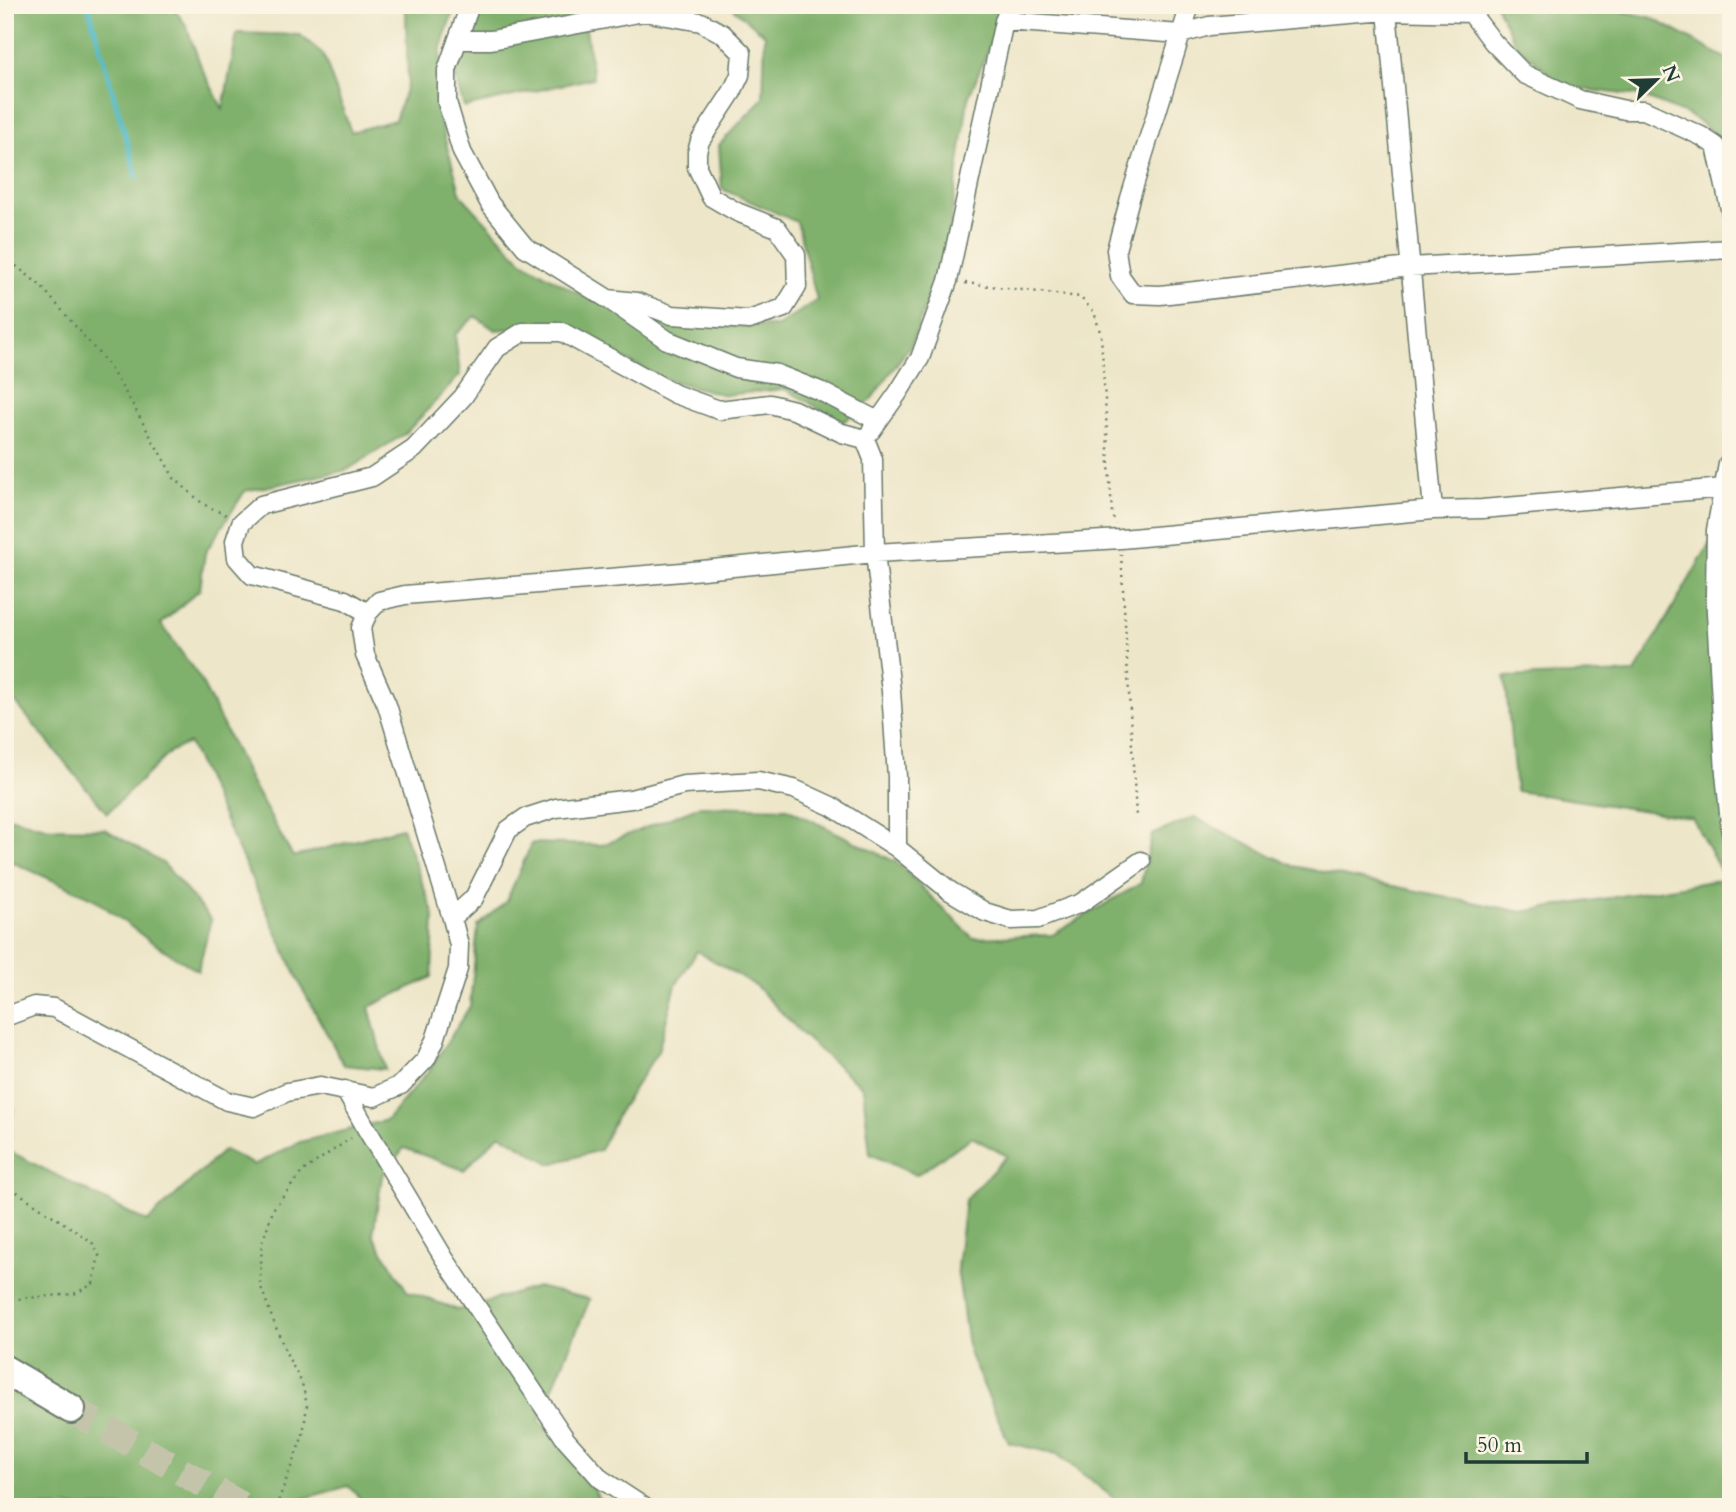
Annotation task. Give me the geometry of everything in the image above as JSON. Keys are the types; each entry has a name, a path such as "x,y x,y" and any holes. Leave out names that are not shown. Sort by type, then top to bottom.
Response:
{"highway":[{"path":"5,1370 71,1409"}],"street":[{"path":"470,5 447,70 447,102 462,152 490,204 526,247 667,340 736,368 777,374 820,391 878,421"},
{"path":"1190,5 1116,250 1120,276 1133,294 1160,295 1410,267 1731,249"},
{"path":"865,439 920,358 948,281 1007,13 1181,34 1209,26 1387,11 1472,9 1493,42 1524,74 1580,100 1625,110 1644,110 1701,136 1716,146 1731,213"},
{"path":"1387,11 1433,510"},
{"path":"457,40 491,40 644,12 701,22 723,34 742,53 740,75 701,141 697,152 697,167 711,197 737,212 777,228 796,255 797,287 784,308 749,320 673,315 637,302 608,299"},
{"path":"368,613 345,600 252,575 237,558 235,541 241,523 261,505 372,477 414,449 463,397 497,348 523,332 562,332 675,394 719,410 770,404 794,410 842,433 865,439"},
{"path":"865,439 873,459 875,553 891,691 897,777 897,848"},
{"path":"1731,459 1716,530 1715,594 1731,833"},
{"path":"5,1017 34,1006 54,1008 227,1101 254,1107 287,1092 320,1086 374,1097 401,1085 426,1059 435,1040 458,969 459,945 387,705 365,655 361,628 368,613 379,601 405,595 875,553 1121,538 1727,486"},
{"path":"452,918 474,898 508,830 525,818 556,808 631,799 684,785 758,781 794,789 831,806 897,848 950,891 985,912 1012,920 1038,919 1081,903 1141,861"},
{"path":"345,1090 444,1258 565,1440 601,1479 644,1507"}],"path":[{"path":"5,257 41,286 107,363 174,478 203,504 241,523"},
{"path":"948,281 1080,297 1094,312 1101,335 1112,513 1121,538 1136,816"},
{"path":"276,1507 303,1435 307,1405 302,1383 288,1357 260,1284 262,1243 274,1208 303,1171 366,1128"},
{"path":"5,1184 92,1242 99,1255 93,1284 74,1294 5,1300"}],"green space":[{"path":"5,5 171,5 186,25 202,69 223,109 237,33 300,35 323,54 351,132 395,120 408,82 406,15 402,5 455,5 441,48 438,115 461,195 522,261 576,292 673,326 778,326 817,300 797,222 722,189 719,145 763,98 765,35 729,5 1006,5 968,99 948,242 912,343 870,401 843,422 785,389 725,395 661,378 559,325 495,330 475,316 455,335 460,375 406,433 347,470 245,491 205,553 200,589 161,624 199,677 252,784 293,857 402,828 434,915 432,977 369,1007 385,1069 344,1065 303,990 189,743 171,751 107,813 5,690"},
{"path":"477,5 615,5 584,16 593,78 464,107 454,73"},
{"path":"1496,5 1589,5 1650,17 1731,61 1731,155 1728,145 1693,117 1641,96 1564,87 1515,43"},
{"path":"1731,507 1731,1507 1125,1507 1057,1454 1009,1443 969,1353 957,1268 965,1200 1007,1156 972,1137 916,1175 870,1154 863,1088 808,1040 756,986 697,951 676,985 658,1051 618,1113 600,1150 551,1164 500,1134 464,1170 404,1148 382,1176 373,1235 407,1291 458,1310 537,1287 590,1299 539,1420 588,1478 603,1507 369,1507 348,1486 305,1498 304,1507 5,1507 5,1048 13,1109 9,1151 147,1222 224,1150 254,1165 300,1142 387,1120 431,1068 470,1006 478,926 506,902 532,843 602,845 700,806 787,808 896,862 973,938 1052,935 1141,883 1152,835 1194,817 1293,866 1522,912 1725,879 1692,818 1516,791 1505,677 1635,673"},
{"path":"5,816 49,828 105,829 164,864 211,920 198,971 147,939 93,898 5,859"}],"waterway":[{"path":"88,5 137,177"}],"tunnel":[{"path":"71,1409 244,1507"}]}
